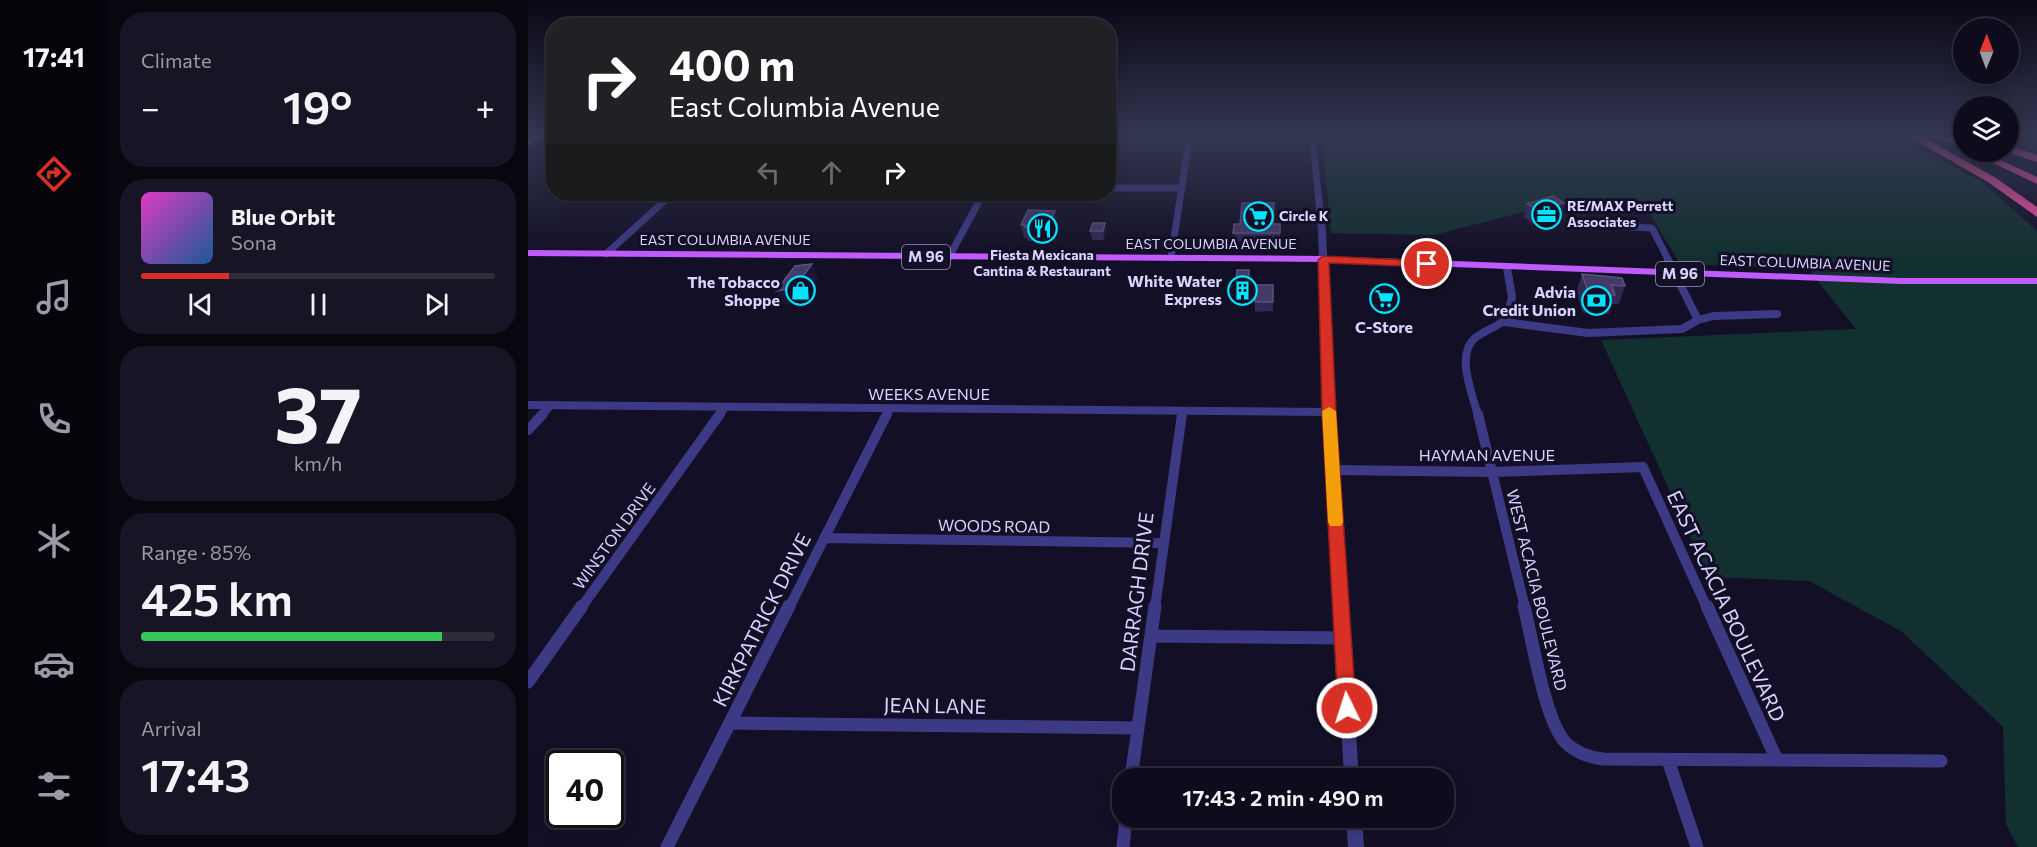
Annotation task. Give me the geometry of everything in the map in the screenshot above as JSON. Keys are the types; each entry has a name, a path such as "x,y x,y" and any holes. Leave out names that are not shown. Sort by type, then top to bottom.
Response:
{"highway":[{"path":"1984,176 2037,213"}],"main road":[{"name":"EAST COLUMBIA AVENUE","path":"528,254 1323,260 1901,281 2037,281"}],"street":[{"path":"1171,258 1183,176"},
{"path":"1316,176 1323,260 1329,412 1351,768"},
{"path":"1116,188 1181,188"},
{"path":"606,254 664,201"},
{"path":"949,257 979,201"},
{"path":"1579,224 1652,228 1698,320"},
{"path":"1507,268 1513,293 1511,306 1504,322 1588,333 1683,329 1693,326 1698,320 1709,317 1778,314"},
{"name":"WEST ACACIA BOULEVARD","path":"1504,322 1472,340 1465,351 1466,365 1555,729 1566,743 1583,756 1603,759 1941,761"},
{"name":"WEEKS AVENUE","path":"528,405 1329,412"},
{"path":"528,430 551,405"},
{"name":"WINSTON DRIVE","path":"528,682 725,408"},
{"name":"KIRKPATRICK DRIVE","path":"667,847 890,409"},
{"name":"DARRAGH DRIVE","path":"1132,768 1182,411"},
{"name":"HAYMAN AVENUE","path":"1333,470 1492,471 1642,467"},
{"name":"EAST ACACIA BOULEVARD","path":"1642,467 1777,760"},
{"name":"WOODS ROAD","path":"824,538 1164,543"},
{"path":"1152,636 1342,638"},
{"name":"JEAN LANE","path":"731,723 1138,728"},
{"path":"1668,760 1696,847"},
{"path":"1123,847 1125,828"},
{"path":"1355,828 1356,847"}],"green space":[{"path":"1326,176 1970,176 1981,181 2037,231 2037,847 2018,847 2006,824 2003,727 1901,631 1809,581 1709,577 1601,340 1856,329 1808,269 1680,264 1642,201 1569,200 1434,235 1331,233"}],"building":[{"path":"1553,196 1564,203 1537,210 1527,204"},
{"path":"1242,203 1274,203 1273,224 1280,224 1280,233 1233,233 1234,224 1240,224"},
{"path":"1028,210 1055,211 1048,225 1039,224 1038,228 1021,225"},
{"path":"1093,223 1105,223 1103,231 1090,231"},
{"path":"812,264 794,288 776,291 795,266"},
{"path":"1237,270 1249,270 1248,292 1235,292"},
{"path":"1582,274 1622,278 1625,286 1611,285 1615,295 1589,294"},
{"path":"1255,285 1273,285 1273,302 1255,302"}],"slow traffic":[{"path":"1329,411 1336,522"}],"place":[{"name":"RE/MAX Perrett Associates","path":"1546,214"},
{"name":"Circle K","path":"1258,216"},
{"name":"Fiesta Mexicana Cantina & Restaurant","path":"1042,228"},
{"name":"White Water Express","path":"1243,290"},
{"name":"The Tobacco Shoppe","path":"801,291"},
{"name":"C-Store","path":"1384,299"},
{"name":"Advia Credit Union","path":"1597,301"}],"route":[{"path":"1347,708 1329,412 1323,260 1427,264"}]}
